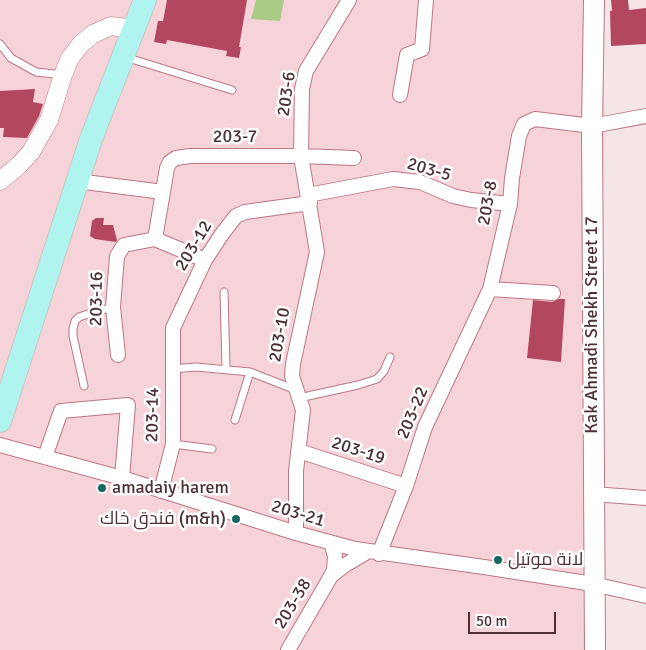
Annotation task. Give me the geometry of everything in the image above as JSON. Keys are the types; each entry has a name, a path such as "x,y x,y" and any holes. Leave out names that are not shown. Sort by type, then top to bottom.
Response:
{"main road":[{"path":"0,421 91,139 145,0"},
{"name":"Kak Ahmadi Shekh Street 17","path":"594,0 592,126 593,584 595,650"}],"street":[{"name":"203-6","path":"309,199 301,156 301,104 306,71 349,0"},
{"path":"400,95 407,55 422,49 426,0"},
{"path":"0,181 31,152 49,120 70,58 81,44 93,34 111,26 134,29"},
{"path":"592,126 646,116"},
{"name":"203-8","path":"490,289 510,204 519,136 524,124 535,119 592,126"},
{"name":"203-7","path":"163,192 167,168 170,162 182,157 301,156 354,158"},
{"name":"203-5","path":"309,199 393,179 420,182 453,196 471,200 510,204"},
{"path":"77,181 163,192 155,239 205,260"},
{"name":"203-12","path":"172,369 173,328 205,260 236,216 245,212 309,199"},
{"name":"203-10","path":"296,533 296,471 303,410 292,376 294,356 316,252 309,199"},
{"name":"203-16","path":"118,355 112,307 117,256 124,245 155,239"},
{"path":"490,289 553,293"},
{"name":"203-22","path":"373,553 406,486 425,427 490,289"},
{"name":"203-14","path":"161,491 173,444 172,369"},
{"path":"45,457 61,411 128,405 122,478"},
{"name":"203-21","path":"0,445 122,478 296,533 373,553 484,567 593,584 646,596"},
{"name":"203-19","path":"299,451 406,486"},
{"path":"593,494 646,498"},
{"name":"203-38","path":"288,650 334,570 335,556 331,543"},
{"name":"203-38","path":"331,576 345,565 373,553"}],"lane":[{"path":"0,44 11,58 36,72 63,75"},
{"path":"123,56 232,90"},
{"path":"224,292 226,370"},
{"path":"84,386 73,336 75,321 79,317 112,307"},
{"path":"172,369 196,366 250,372 298,394 358,386 377,379 384,371 390,357"},
{"path":"235,420 250,372"},
{"path":"173,444 212,449"}],"shaded area":[{"path":"0,0 600,0 605,124 593,494 595,650 0,650"}],"green space":[{"path":"256,0 284,0 280,21 251,19"}],"building":[{"path":"167,0 247,0 239,47 241,47 239,58 226,56 227,51 167,40 166,44 154,42 158,21 163,21"},
{"path":"611,0 628,0 629,10 646,8 646,44 611,46"},
{"path":"35,89 33,102 43,104 27,138 3,137 4,128 0,128 0,91"},
{"path":"96,218 104,218 103,225 113,225 116,242 95,239 90,236 92,221"},
{"path":"565,299 561,362 527,358 533,300 552,302"}],"place":[{"name":"amadaiy harem","path":"102,488"},
{"name":"فندق خاك (m&h)","path":"236,519"},
{"name":"لانة موتيل","path":"498,560"}]}
